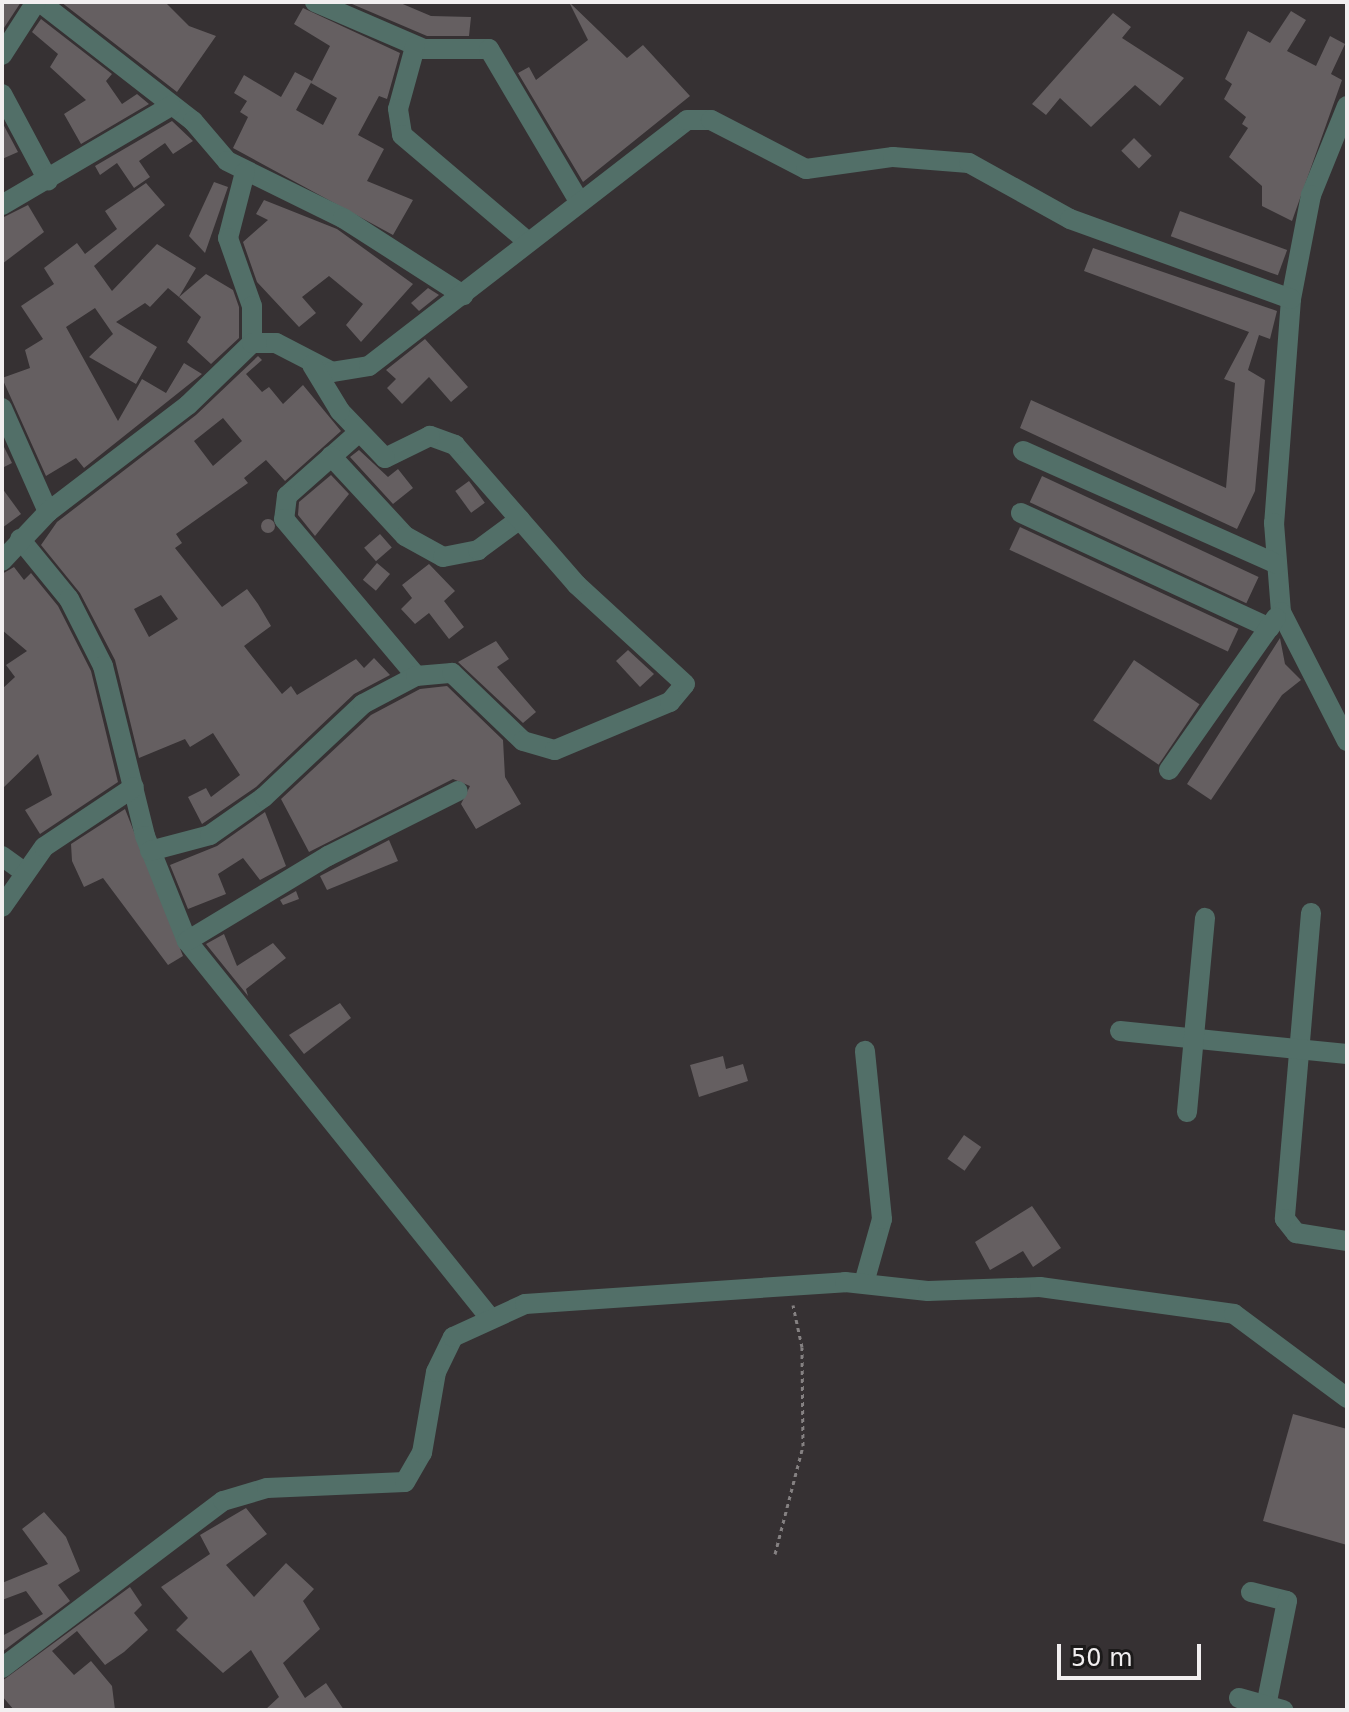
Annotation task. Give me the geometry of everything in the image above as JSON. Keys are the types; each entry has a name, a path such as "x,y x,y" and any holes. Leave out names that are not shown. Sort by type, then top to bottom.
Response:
{"street":[{"path":"2,55 38,2 171,106 245,172 343,218 463,295"},
{"path":"315,2 415,47 489,49 579,201"},
{"path":"415,47 398,109 402,135 527,241"},
{"path":"2,94 48,180"},
{"path":"2,205 171,106"},
{"path":"1347,106 1311,195 1291,299 1275,620 1347,741"},
{"path":"2,561 48,512 188,405 252,343 276,343 312,365 351,373 369,366 675,126 700,118 806,169 893,157 969,163 1070,219 1291,299"},
{"path":"245,172 228,238 252,306 252,343"},
{"path":"150,851 210,835 264,797 363,704 416,676 464,680 515,734 546,749 679,695 679,674 577,585 441,434 385,458 358,433 312,365"},
{"path":"2,408 48,512"},
{"path":"358,433 287,496 284,519 416,676"},
{"path":"1023,451 1277,564"},
{"path":"331,456 405,536 443,557 478,550 520,519"},
{"path":"1021,513 1275,620"},
{"path":"20,539 93,641 150,851 187,941 488,1316"},
{"path":"1169,770 1275,620"},
{"path":"2,907 24,872 65,828 134,787"},
{"path":"187,941 328,856 458,791"},
{"path":"2,856 24,872"},
{"path":"1311,913 1285,1219 1296,1233 1347,1241"},
{"path":"1187,1112 1205,918"},
{"path":"1120,1031 1347,1054"},
{"path":"864,1283 882,1219 865,1051"},
{"path":"2,1668 236,1494 405,1482 422,1453 445,1350 488,1316 557,1299 864,1283 928,1291 1040,1287 1234,1314 1347,1398"},
{"path":"1239,1698 1274,1708 1287,1601 1251,1592"}],"path":[{"path":"775,1554 803,1446 802,1347 789,1286"}],"building":[{"path":"2,2 21,2 2,31"},
{"path":"61,2 165,2 189,26 216,36 177,92"},
{"path":"398,2 431,16 471,17 469,36 427,36 352,4"},
{"path":"569,2 627,58 643,45 690,96 583,182 518,73 529,67 536,80 588,40"},
{"path":"303,8 400,53 387,99 379,96 358,135 384,149 367,181 413,200 393,235 233,148 248,117 240,112 247,101 234,93 244,75 281,97 295,72 312,81 296,110 323,125 337,98 311,83 330,46 294,24"},
{"path":"1291,11 1306,20 1287,51 1316,66 1330,36 1345,44 1331,74 1342,80 1292,221 1262,206 1262,186 1229,157 1248,128 1242,124 1246,117 1224,99 1232,84 1225,79 1248,31 1270,43"},
{"path":"1113,13 1131,27 1122,38 1184,78 1160,106 1135,85 1091,127 1060,98 1046,115 1032,104"},
{"path":"41,19 112,74 106,81 122,104 137,94 149,104 81,144 64,114 86,100 50,67 58,54 32,32"},
{"path":"172,121 193,141 173,154 165,143 139,161 150,177 134,188 117,163 100,175 95,166"},
{"path":"2,122 18,152 2,159"},
{"path":"1134,138 1152,156 1139,168 1121,151"},
{"path":"214,182 228,187 205,253 189,236"},
{"path":"146,183 165,205 94,266 112,291 157,244 196,268 179,297 168,288 150,307 145,303 116,322 157,347 136,384 89,357 113,334 95,308 66,327 118,421 142,379 166,393 184,363 202,374 84,468 76,458 46,476 2,378 30,368 25,350 43,339 21,306 54,284 44,268 77,243 85,254 117,229 105,211"},
{"path":"264,200 337,229 413,284 361,342 346,325 363,304 329,276 302,297 316,313 299,327 257,282 243,242 268,220 256,214"},
{"path":"28,205 44,232 2,264 2,218"},
{"path":"1180,211 1287,250 1278,275 1171,236"},
{"path":"1093,248 1277,311 1270,339 1259,335 1248,370 1265,380 1255,491 1237,529 1020,428 1031,400 1226,488 1235,383 1224,379 1249,332 1084,271"},
{"path":"206,274 233,290 239,307 239,338 211,364 187,342 201,317 179,297"},
{"path":"428,288 439,295 419,311 411,303"},
{"path":"425,339 468,387 451,402 429,377 402,404 387,388 396,379 386,370"},
{"path":"258,356 262,360 246,374 262,392 269,387 283,404 303,385 341,431 285,481 266,460 244,478 248,483 176,534 182,543 175,548 222,607 247,589 258,604 271,626 244,646 282,694 291,686 297,695 356,659 364,668 374,658 390,675 354,694 256,787 202,824 188,797 206,788 211,797 240,775 213,733 190,747 185,739 139,758 115,660 80,593 41,545 57,522 196,415","holes":["223,418 242,441 213,466 194,441","161,595 178,619 149,637 134,609"]},
{"path":"2,443 12,463 2,468"},
{"path":"359,450 388,477 398,469 413,488 393,504 350,457"},
{"path":"331,475 349,494 315,536 298,515 299,502"},
{"path":"1042,476 1259,577 1246,603 1030,502"},
{"path":"469,481 485,503 471,513 455,491"},
{"path":"2,488 21,514 2,528"},
{"path":"268,519 275,526 268,533 261,526"},
{"path":"1020,527 1238,629 1228,652 1009,550"},
{"path":"380,534 392,548 376,561 364,548"},
{"path":"377,563 390,574 376,591 363,580"},
{"path":"429,564 455,591 444,601 464,627 449,639 429,613 415,624 401,609 412,598 402,585"},
{"path":"14,567 24,580 31,573 58,606 91,671 118,782 40,834 25,810 52,795 38,754 2,789 2,689 15,677 6,665 27,651 2,630 2,574"},
{"path":"1280,638 1285,664 1301,680 1282,695 1211,800 1187,784"},
{"path":"496,641 509,659 497,667 536,712 523,723 458,662"},
{"path":"628,650 654,674 640,687 616,661"},
{"path":"1134,660 1199,704 1159,765 1093,721"},
{"path":"447,686 503,740 505,777 521,804 476,829 461,804 470,786 453,779 309,852 281,799 371,715 420,689"},
{"path":"125,809 183,956 168,965 103,878 84,887 72,861 71,844"},
{"path":"265,812 286,866 260,880 243,858 218,874 226,894 188,909 170,865 217,846"},
{"path":"389,840 398,861 327,890 320,876"},
{"path":"296,891 299,899 283,905 280,900"},
{"path":"224,934 237,966 273,943 286,958 246,989 248,996 206,944"},
{"path":"340,1003 351,1018 304,1054 289,1035"},
{"path":"723,1056 726,1069 743,1064 748,1081 699,1097 690,1065"},
{"path":"964,1135 981,1147 965,1171 947,1159"},
{"path":"1032,1206 1061,1248 1033,1267 1023,1251 990,1270 975,1242"},
{"path":"1293,1414 1347,1429 1347,1545 1263,1521"},
{"path":"246,1508 267,1534 226,1565 254,1597 286,1563 314,1589 303,1601 320,1629 283,1663 305,1698 326,1683 344,1710 265,1710 279,1697 251,1650 223,1673 176,1630 188,1618 161,1587 210,1554 200,1535"},
{"path":"44,1512 66,1537 80,1571 58,1585 70,1601 2,1652 2,1636 43,1614 26,1591 2,1600 2,1583 48,1564 22,1529"},
{"path":"130,1587 142,1605 134,1613 148,1630 124,1652 105,1665 77,1631 52,1651 74,1675 91,1661 112,1686 115,1710 14,1710 2,1696 2,1681"}]}
